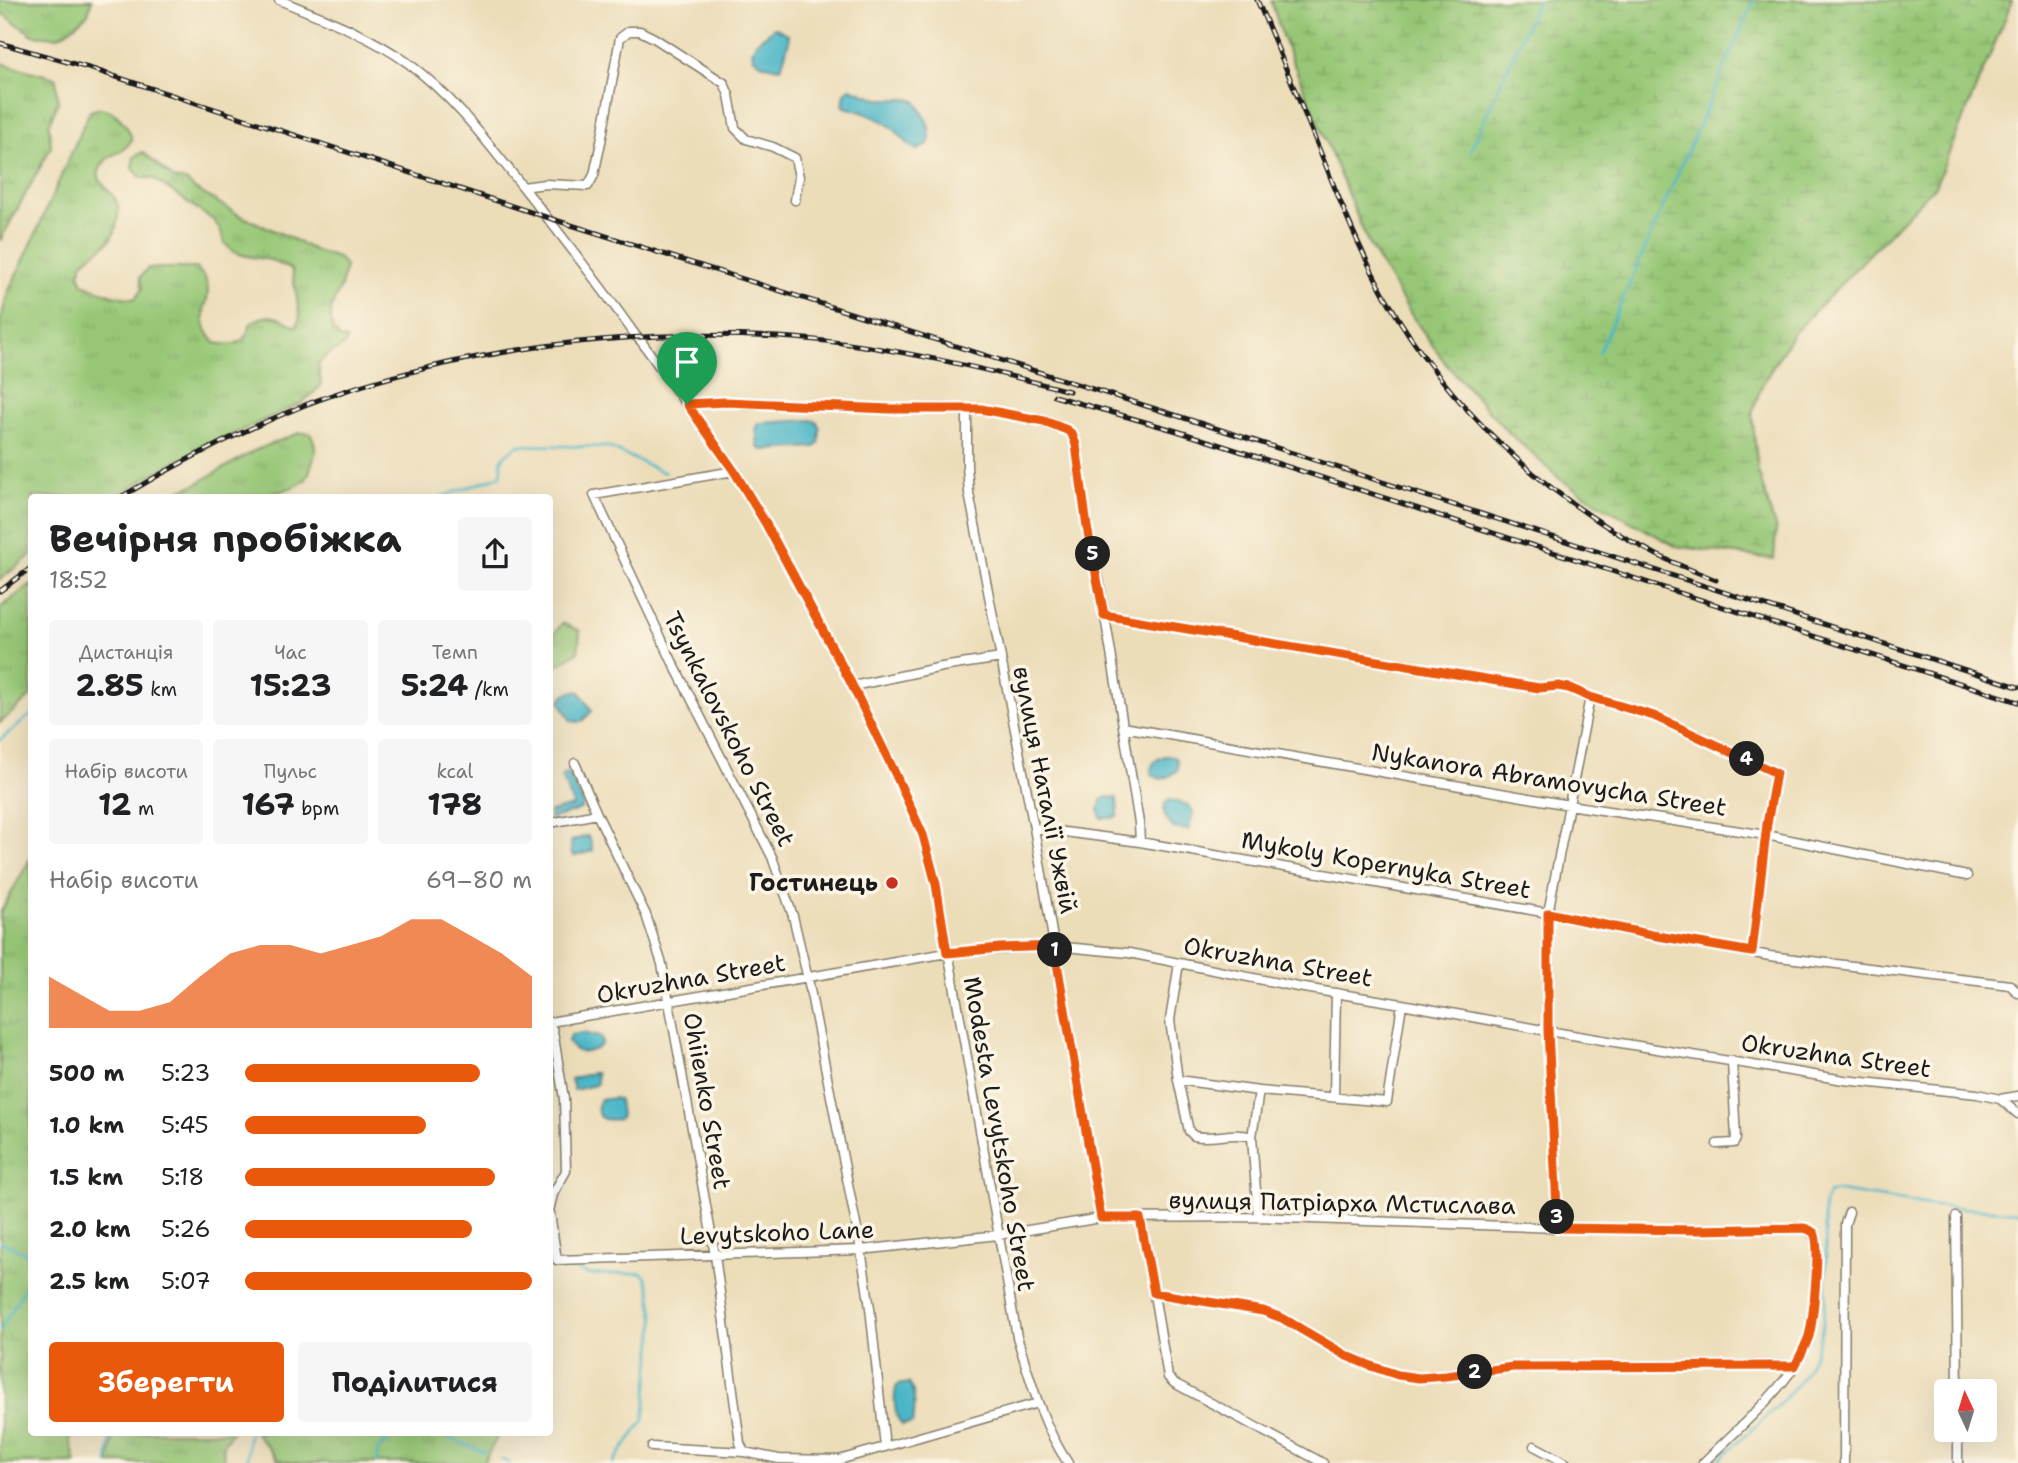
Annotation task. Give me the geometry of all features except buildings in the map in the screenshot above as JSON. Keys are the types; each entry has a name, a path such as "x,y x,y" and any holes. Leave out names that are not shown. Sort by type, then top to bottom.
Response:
{"street":[{"path":"279,0 373,41 408,64 451,99 523,187 545,184 588,186 594,175 620,38 629,31 640,31 724,83 735,128 746,139 773,147 795,158 800,177 795,200"},
{"name":"Modesta Levytskoho Street","path":"523,187 549,218 734,471 766,524 853,687 923,835 936,884 1017,1337 1038,1403 1057,1446 1068,1463"},
{"path":"687,404 726,402 890,409 981,409 1044,421 1072,434 1123,727 1140,842"},
{"name":"вулиця Наталії Ужвій","path":"967,410 969,493 1034,828 1101,1218"},
{"name":"Tsynkalovskoho Street","path":"734,471 594,495 672,661 772,857 793,916 808,979 861,1250 885,1447"},
{"path":"1104,615 1539,688 1569,688 1654,716 1776,773 1767,824 1752,952"},
{"path":"853,687 942,667 1001,659"},
{"path":"1558,1228 1548,1031 1548,913 1590,697"},
{"name":"Nykanora Abramovycha Street","path":"1123,727 1569,805 1766,835 1967,876"},
{"name":"Ohiienko Street","path":"575,763 646,915 662,964 715,1255 740,1443 744,1452"},
{"path":"553,822 597,814"},
{"name":"Mykoly Kopernyka Street","path":"1034,828 1140,842 1548,913 1752,952 1864,968 1941,975 2010,985 2017,990"},
{"name":"Okruzhna Street","path":"553,1022 947,953 1054,946 1129,953 1548,1031 1844,1080 1977,1094 2000,1099 2018,1096"},
{"path":"1179,964 1170,1020 1178,1080 1189,1131 1194,1136 1203,1138 1241,1134 1252,1137"},
{"path":"1334,1097 1336,993"},
{"path":"1178,1080 1259,1091 1387,1102 1402,1004"},
{"path":"553,1031 564,1099 566,1171 553,1197"},
{"path":"1717,1144 1734,1143 1736,1139 1732,1061"},
{"path":"1258,1217 1252,1137 1259,1091"},
{"name":"Okruzhna Street","path":"2000,1099 2018,1114"},
{"path":"1844,1463 1845,1224 1849,1212"},
{"name":"вулиця Патріарха Мстислава","path":"998,1236 1101,1218 1258,1217 1696,1230 1804,1228 1815,1235 1812,1316 1804,1349 1795,1366"},
{"path":"1956,1217 1958,1379"},
{"path":"1140,1218 1168,1377 1174,1383 1323,1463"},
{"name":"Levytskoho Lane","path":"553,1234 557,1261 861,1250 998,1236"},
{"path":"1154,1293 1263,1311 1282,1318 1347,1356 1398,1375 1419,1378 1513,1367 1795,1366"},
{"path":"1703,1463 1765,1401 1795,1366"},
{"path":"652,1447 744,1452 779,1459 838,1460 1038,1403"},
{"path":"1958,1442 1958,1463"},
{"path":"1534,1446 1566,1463"}],"green space":[{"path":"0,0 92,0 88,14 57,37 33,35 3,14 0,15"},
{"path":"1271,0 2012,0 1935,186 1792,335 1762,385 1752,413 1758,471 1776,530 1774,559 1675,546 1615,513 1561,480 1507,431 1446,364 1412,316 1369,245 1282,36"},
{"path":"0,63 56,78 58,102 49,124 51,147 0,241"},
{"path":"100,108 111,111 128,129 132,140 101,166 99,178 117,203 118,217 110,240 82,264 79,273 83,284 112,295 135,299 142,289 140,277 148,268 196,268 205,278 207,285 204,320 207,332 215,343 229,345 243,340 251,323 263,317 279,318 296,327 300,317 292,270 271,260 234,252 225,244 220,229 213,220 154,179 141,177 132,168 134,157 143,152 174,179 186,181 241,216 316,251 338,258 344,264 345,270 331,308 331,320 333,331 340,338 347,340 345,345 318,364 320,387 302,403 214,443 154,473 120,494 28,494 28,557 0,580 0,322 8,292 90,111"},
{"path":"299,433 310,433 315,445 306,479 279,492 171,494 194,485 256,450"},
{"path":"28,586 28,699 0,723 0,608"},
{"path":"562,623 580,631 578,652 553,668 553,636"},
{"path":"28,862 28,1436 71,1436 76,1463 0,1463 0,913"},
{"path":"113,1436 229,1436 223,1445 224,1463 109,1463"},
{"path":"258,1436 498,1436 483,1463 294,1463 278,1460"}],"water":[{"path":"773,28 788,34 789,41 781,68 759,62 752,54 756,43"},
{"path":"850,88 879,99 916,101 929,128 928,145 917,150 885,122 845,107 845,93"},
{"path":"811,420 817,422 820,428 819,444 815,447 762,450 758,447 756,426 760,423"},
{"path":"580,692 592,711 581,722 571,721 560,701 565,694"},
{"path":"1165,756 1177,759 1178,770 1160,779 1151,774 1152,767"},
{"path":"568,773 583,803 582,808 553,818 553,811 573,806 562,778 563,774"},
{"path":"1106,797 1117,798 1118,816 1101,818 1101,800"},
{"path":"1170,800 1189,805 1193,812 1189,830 1173,828 1168,822 1164,810 1166,802"},
{"path":"587,836 593,851 574,856 571,852 571,841"},
{"path":"583,1033 600,1037 601,1045 588,1052 574,1049 568,1041 571,1035"},
{"path":"596,1073 595,1085 574,1090 571,1079"},
{"path":"599,1100 619,1100 619,1119 604,1119 599,1115"},
{"path":"909,1383 914,1397 913,1423 902,1425 896,1411 896,1389 897,1385"}],"waterway":[{"path":"1470,151 1538,0"},
{"path":"1599,353 1754,0"},
{"path":"449,494 500,476 501,461 518,445 608,447 665,473"},
{"path":"0,740 28,717"},
{"path":"1131,738 1146,832"},
{"path":"1716,1463 1781,1403 1811,1361 1824,1317 1824,1203 1829,1193 1839,1191 1936,1206 2018,1212"},
{"path":"0,1242 28,1254"},
{"path":"569,1267 590,1275 641,1273 646,1277 650,1289 655,1322 644,1420 613,1463"},
{"path":"0,1331 28,1282"},
{"path":"108,1463 111,1436"},
{"path":"247,1463 249,1436"},
{"path":"377,1463 378,1449 393,1436"},
{"path":"444,1436 484,1452"},
{"path":"502,1460 509,1463"}],"railway":[{"path":"1257,0 1368,263 1385,296 1438,375 1502,445 1576,506 1657,555 1716,580"},
{"path":"0,43 92,69 549,218 1178,416 2018,687"},
{"path":"126,494 234,436 336,394 431,367 560,344 690,335 814,340 925,357 1069,391"},
{"path":"1054,396 1177,431 2018,702"},
{"path":"0,591 28,570"}],"place":[{"name":"Гостинець","path":"892,883"}],"route":[{"path":"726,402 890,409 981,409 1044,421 1067,430 1072,434 1076,445 1087,527 1104,615 1539,688 1569,688 1654,716 1776,773 1767,824 1752,952 1548,913 1548,1031 1558,1228 1804,1228 1811,1231 1815,1235 1816,1247 1812,1316 1810,1332 1795,1366 1513,1367 1419,1378 1398,1375 1347,1356 1282,1318 1263,1311 1154,1293 1140,1218 1101,1218 1054,946 947,953 936,884 923,835 894,771 850,681 766,524 734,471 687,404 726,402"}]}
